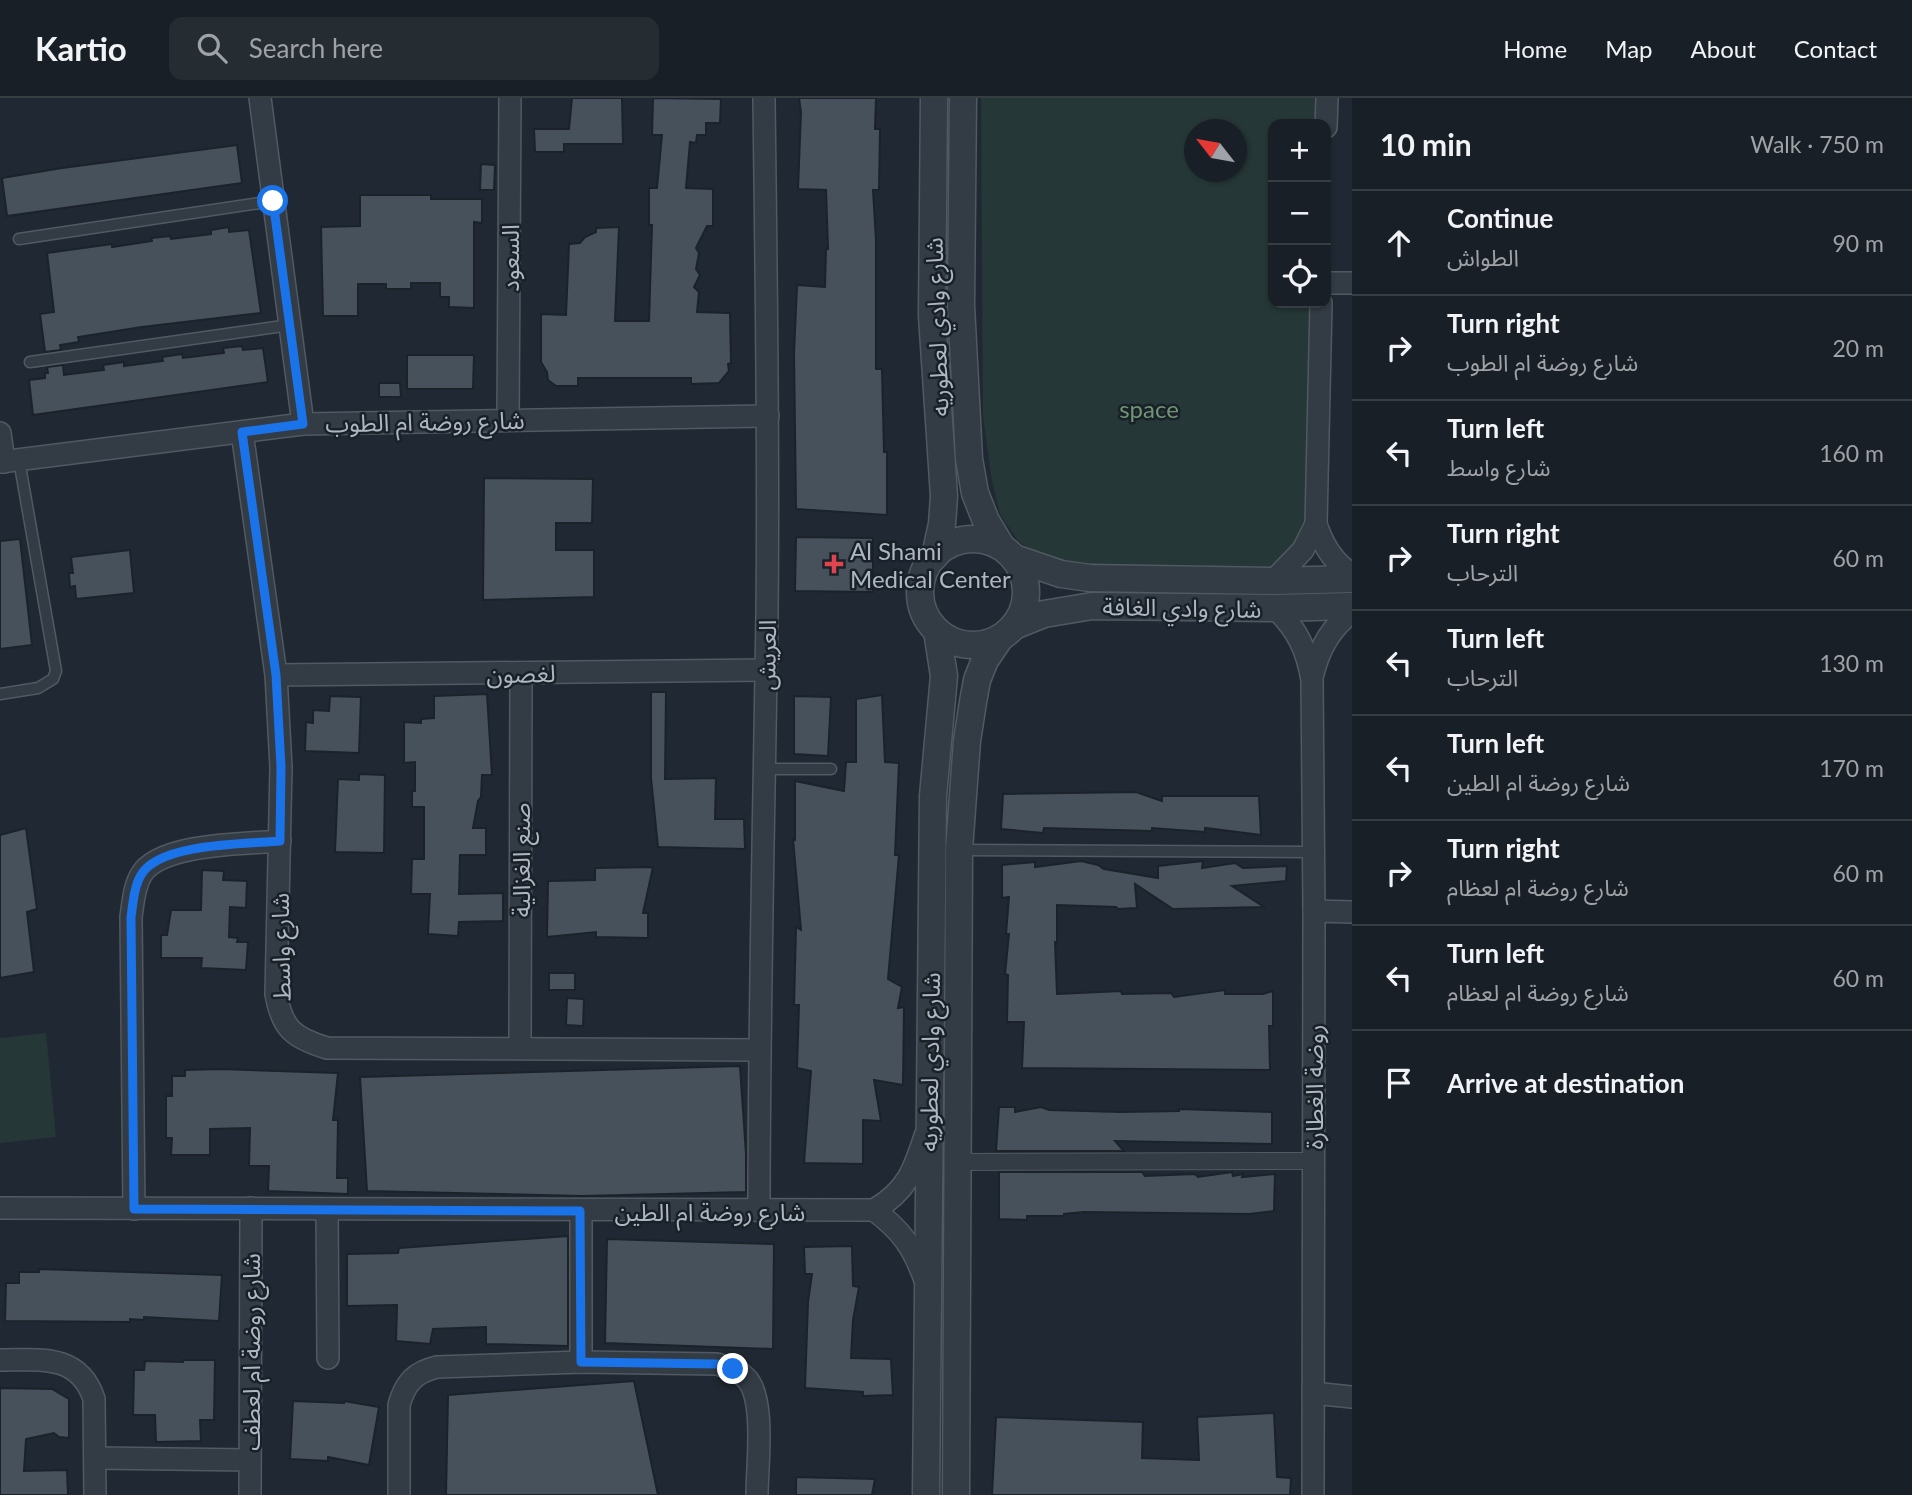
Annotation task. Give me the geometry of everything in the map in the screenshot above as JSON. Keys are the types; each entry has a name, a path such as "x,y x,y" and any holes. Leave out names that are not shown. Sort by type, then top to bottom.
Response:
{"street":[{"path":"260,98 303,424"},
{"name":"السعود","path":"508,419 510,98"},
{"name":"العريش","path":"759,1211 768,416 764,98"},
{"name":"شارع وادي لعطوريه","path":"934,98 932,316 944,496 942,524 935,555"},
{"name":"شارع وادي لعطوريه","path":"963,98 961,305 969,460 975,493 986,521 1008,552"},
{"path":"1326,98 1326,119"},
{"path":"1331,283 1352,283"},
{"path":"1321,308 1316,524 1332,557 1352,577"},
{"name":"شارع روضة ام الطوب","path":"7,461 303,424 768,416"},
{"name":"شارع واسط","path":"242,432 276,675 281,767 276,994 287,1029 305,1041 327,1048 759,1050"},
{"path":"0,433 7,461"},
{"path":"1273,581 1303,550 1316,524"},
{"path":"966,539 984,540 1008,552 1023,574 1026,592 1023,610 1007,632 984,644 967,645 951,640 937,631 927,618 921,602 920,585 925,569 935,555 949,545 966,539"},
{"name":"شارع وادي الغافة","path":"1008,552 1061,575 1090,578 1273,581 1352,577"},
{"name":"شارع وادي الغافة","path":"1007,632 1066,609 1092,606 1352,606"},
{"name":"روضة الغطارة","path":"1275,608 1290,623 1301,640 1309,659 1312,680 1313,1495"},
{"name":"روضة الغطارة","path":"1312,680 1317,657 1327,637 1342,619 1352,612"},
{"name":"شارع وادي لعطوريه","path":"926,1495 933,796 944,676 937,631"},
{"name":"شارع وادي لعطوريه","path":"956,1495 959,850 965,753 973,702 985,660 1007,632"},
{"name":"لغصون","path":"276,675 765,670"},
{"name":"صنع الغزالية","path":"520,1048 521,673"},
{"path":"134,1209 131,917 133,896 142,873 156,859 175,851 280,841"},
{"path":"1314,911 1352,912"},
{"path":"927,1286 910,1245 901,1232 874,1210 890,1201 910,1177 928,1127"},
{"path":"956,1162 1313,1161"},
{"name":"شارع روضة ام الطين","path":"0,1208 874,1210"},
{"name":"شارع روضة ام لعطف","path":"250,1495 251,1209"},
{"path":"327,1209 328,1358"},
{"path":"580,1211 581,1362"},
{"path":"0,1360 51,1360 77,1371 89,1383 93,1399 95,1495"},
{"path":"399,1495 399,1405 411,1378 424,1370 437,1367 581,1362 717,1364 733,1369 745,1378 754,1390 758,1405 757,1495"},
{"path":"1313,1393 1352,1398"},
{"path":"96,1458 249,1460"}],"lane":[{"path":"19,239 273,201"},
{"path":"30,362 290,325"},
{"path":"0,694 38,688 54,679 56,671 7,461"},
{"path":"764,769 831,769"},
{"path":"959,850 1313,852"}],"green space":[{"name":"space","path":"981,98 1323,98 1322,119 1268,119 1268,308 1319,308 1305,525 1300,539 1288,556 1270,568 1088,571 1041,557 1018,541 1000,514 992,481 983,417"},
{"path":"46,1033 56,1137 0,1143 0,1038"}],"building":[{"path":"572,98 622,98 623,144 564,144 564,152 535,152 534,129 569,129"},
{"path":"653,98 721,99 720,123 706,123 706,135 697,135 696,143 690,142 686,188 713,189 713,226 707,226 696,248 699,253 696,269 700,275 694,287 699,292 697,312 730,313 729,371 719,383 691,384 691,378 578,378 578,386 556,386 548,380 541,362 541,314 566,315 569,244 580,243 585,237 596,232 596,228 619,227 615,321 649,321 652,225 649,225 649,188 657,188 662,135 652,135"},
{"path":"799,98 876,98 875,129 880,129 879,190 873,190 876,240 876,369 882,369 884,452 887,452 887,515 796,509 794,353 797,285 825,287 828,249 826,190 798,189 801,112"},
{"path":"237,145 242,183 7,216 2,178"},
{"path":"481,164 495,165 494,190 480,190"},
{"path":"360,195 431,195 431,199 482,199 482,223 474,222 474,308 449,307 449,297 440,297 440,283 411,283 411,289 386,289 386,284 358,284 358,316 323,316 321,227 360,226"},
{"path":"229,227 229,232 249,230 261,313 78,337 79,342 60,345 61,350 45,352 40,314 54,312 47,253 112,244 112,247 152,241 151,238 170,236 171,239 211,234 211,230"},
{"path":"242,346 243,350 263,348 268,382 33,415 29,380 45,378 47,367 63,365 64,375 104,370 103,365 124,362 124,366 163,361 162,357 182,354 183,358 224,353 223,348"},
{"path":"407,355 474,355 473,389 407,389"},
{"path":"379,383 400,383 401,397 379,397"},
{"path":"484,478 593,479 592,523 556,523 556,550 594,550 594,597 483,600"},
{"name":"Al Shami Medical Center","path":"796,537 873,538 873,592 795,591"},
{"path":"20,539 32,645 0,649 0,541"},
{"path":"130,550 134,593 76,599 75,586 70,587 69,573 73,573 71,557"},
{"path":"651,692 666,692 665,779 716,778 715,819 744,819 745,849 658,847 651,778"},
{"path":"487,694 492,775 482,775 481,797 473,828 486,828 486,855 460,855 459,894 503,893 503,921 459,922 458,936 428,934 430,894 411,894 412,859 424,859 424,807 412,807 415,762 404,763 404,722 421,723 421,719 434,718 434,696"},
{"path":"882,695 885,762 899,763 895,855 899,855 888,979 902,987 898,1008 904,1007 903,1085 874,1080 881,1121 863,1120 863,1164 804,1163 811,1071 797,1068 799,1005 794,1005 796,927 801,930 793,839 795,840 795,781 844,791 846,762 856,762 856,699"},
{"path":"330,696 361,697 359,753 305,751 306,722 313,723 313,710 329,711"},
{"path":"794,696 831,697 828,756 794,754"},
{"path":"359,774 385,775 384,853 335,852 338,779 359,780"},
{"path":"1136,792 1162,801 1162,796 1259,796 1261,835 1205,828 1205,832 1152,828 1152,831 1044,828 1043,833 1001,829 1003,794"},
{"path":"26,828 37,909 27,912 34,972 0,978 0,835"},
{"path":"1081,861 1104,869 1158,878 1158,866 1203,861 1202,868 1235,863 1243,868 1287,866 1286,881 1232,886 1264,907 1173,909 1135,884 1137,908 1057,905 1057,994 1121,991 1122,994 1171,993 1174,997 1225,990 1225,994 1263,994 1273,991 1273,1026 1269,1026 1270,1070 1022,1068 1024,1022 1007,1022 1008,975 1005,974 1009,897 1002,898 1002,865 1035,862 1035,867"},
{"path":"653,867 643,913 648,913 648,938 596,937 596,932 547,937 548,881 595,880 595,868"},
{"path":"202,870 224,871 223,880 247,881 246,908 230,907 229,937 238,938 237,942 248,942 246,970 201,968 202,958 161,958 161,935 167,935 171,910 201,910"},
{"path":"549,973 575,973 575,990 549,990"},
{"path":"567,998 584,999 583,1026 566,1025"},
{"path":"740,1066 746,1192 583,1196 367,1191 360,1077"},
{"path":"185,1070 338,1073 333,1120 338,1120 337,1178 348,1178 348,1194 268,1191 269,1166 249,1166 250,1128 210,1129 210,1155 171,1155 172,1138 166,1138 166,1096 172,1096 172,1076 185,1076"},
{"path":"999,1107 1015,1107 1015,1112 1041,1107 1049,1110 1121,1112 1179,1109 1272,1112 1272,1144 1115,1141 1124,1151 996,1151"},
{"path":"999,1172 1142,1172 1145,1176 1195,1174 1198,1177 1232,1172 1233,1176 1243,1174 1242,1177 1275,1174 1274,1211 1249,1214 1084,1212 1064,1216 1027,1216 1027,1220 999,1219"},
{"path":"568,1236 568,1346 486,1344 486,1327 433,1329 430,1344 396,1341 397,1305 347,1306 347,1254 398,1253 399,1248"},
{"path":"607,1239 774,1244 773,1349 605,1343"},
{"path":"852,1246 853,1286 859,1287 853,1320 851,1358 891,1359 893,1395 863,1396 863,1392 805,1388 808,1302 812,1274 805,1274 804,1247"},
{"path":"39,1269 222,1275 219,1321 144,1317 144,1320 130,1319 130,1322 5,1321 6,1283 19,1283 19,1272 39,1272"},
{"path":"215,1360 214,1420 200,1420 201,1441 156,1442 155,1415 133,1415 134,1370 144,1370 145,1361"},
{"path":"634,1381 658,1495 446,1495 448,1395"},
{"path":"0,1388 52,1389 69,1399 69,1438 59,1437 54,1433 26,1439 24,1471 67,1470 68,1495 0,1495"},
{"path":"293,1401 344,1401 379,1407 369,1465 328,1457 328,1461 290,1459"},
{"path":"1274,1413 1277,1477 1291,1478 1290,1495 992,1495 996,1417 1143,1422 1142,1458 1199,1460 1197,1417"},
{"path":"796,1477 875,1479 872,1495 796,1495"}],"place":[{"name":"Al Shami Medical Center","path":"834,564"}],"route":[{"path":"273,201 303,424 242,432 276,675 281,767 280,841 175,851 156,859 142,873 133,896 131,917 134,1209 580,1211 581,1362 717,1364 733,1369"}]}
